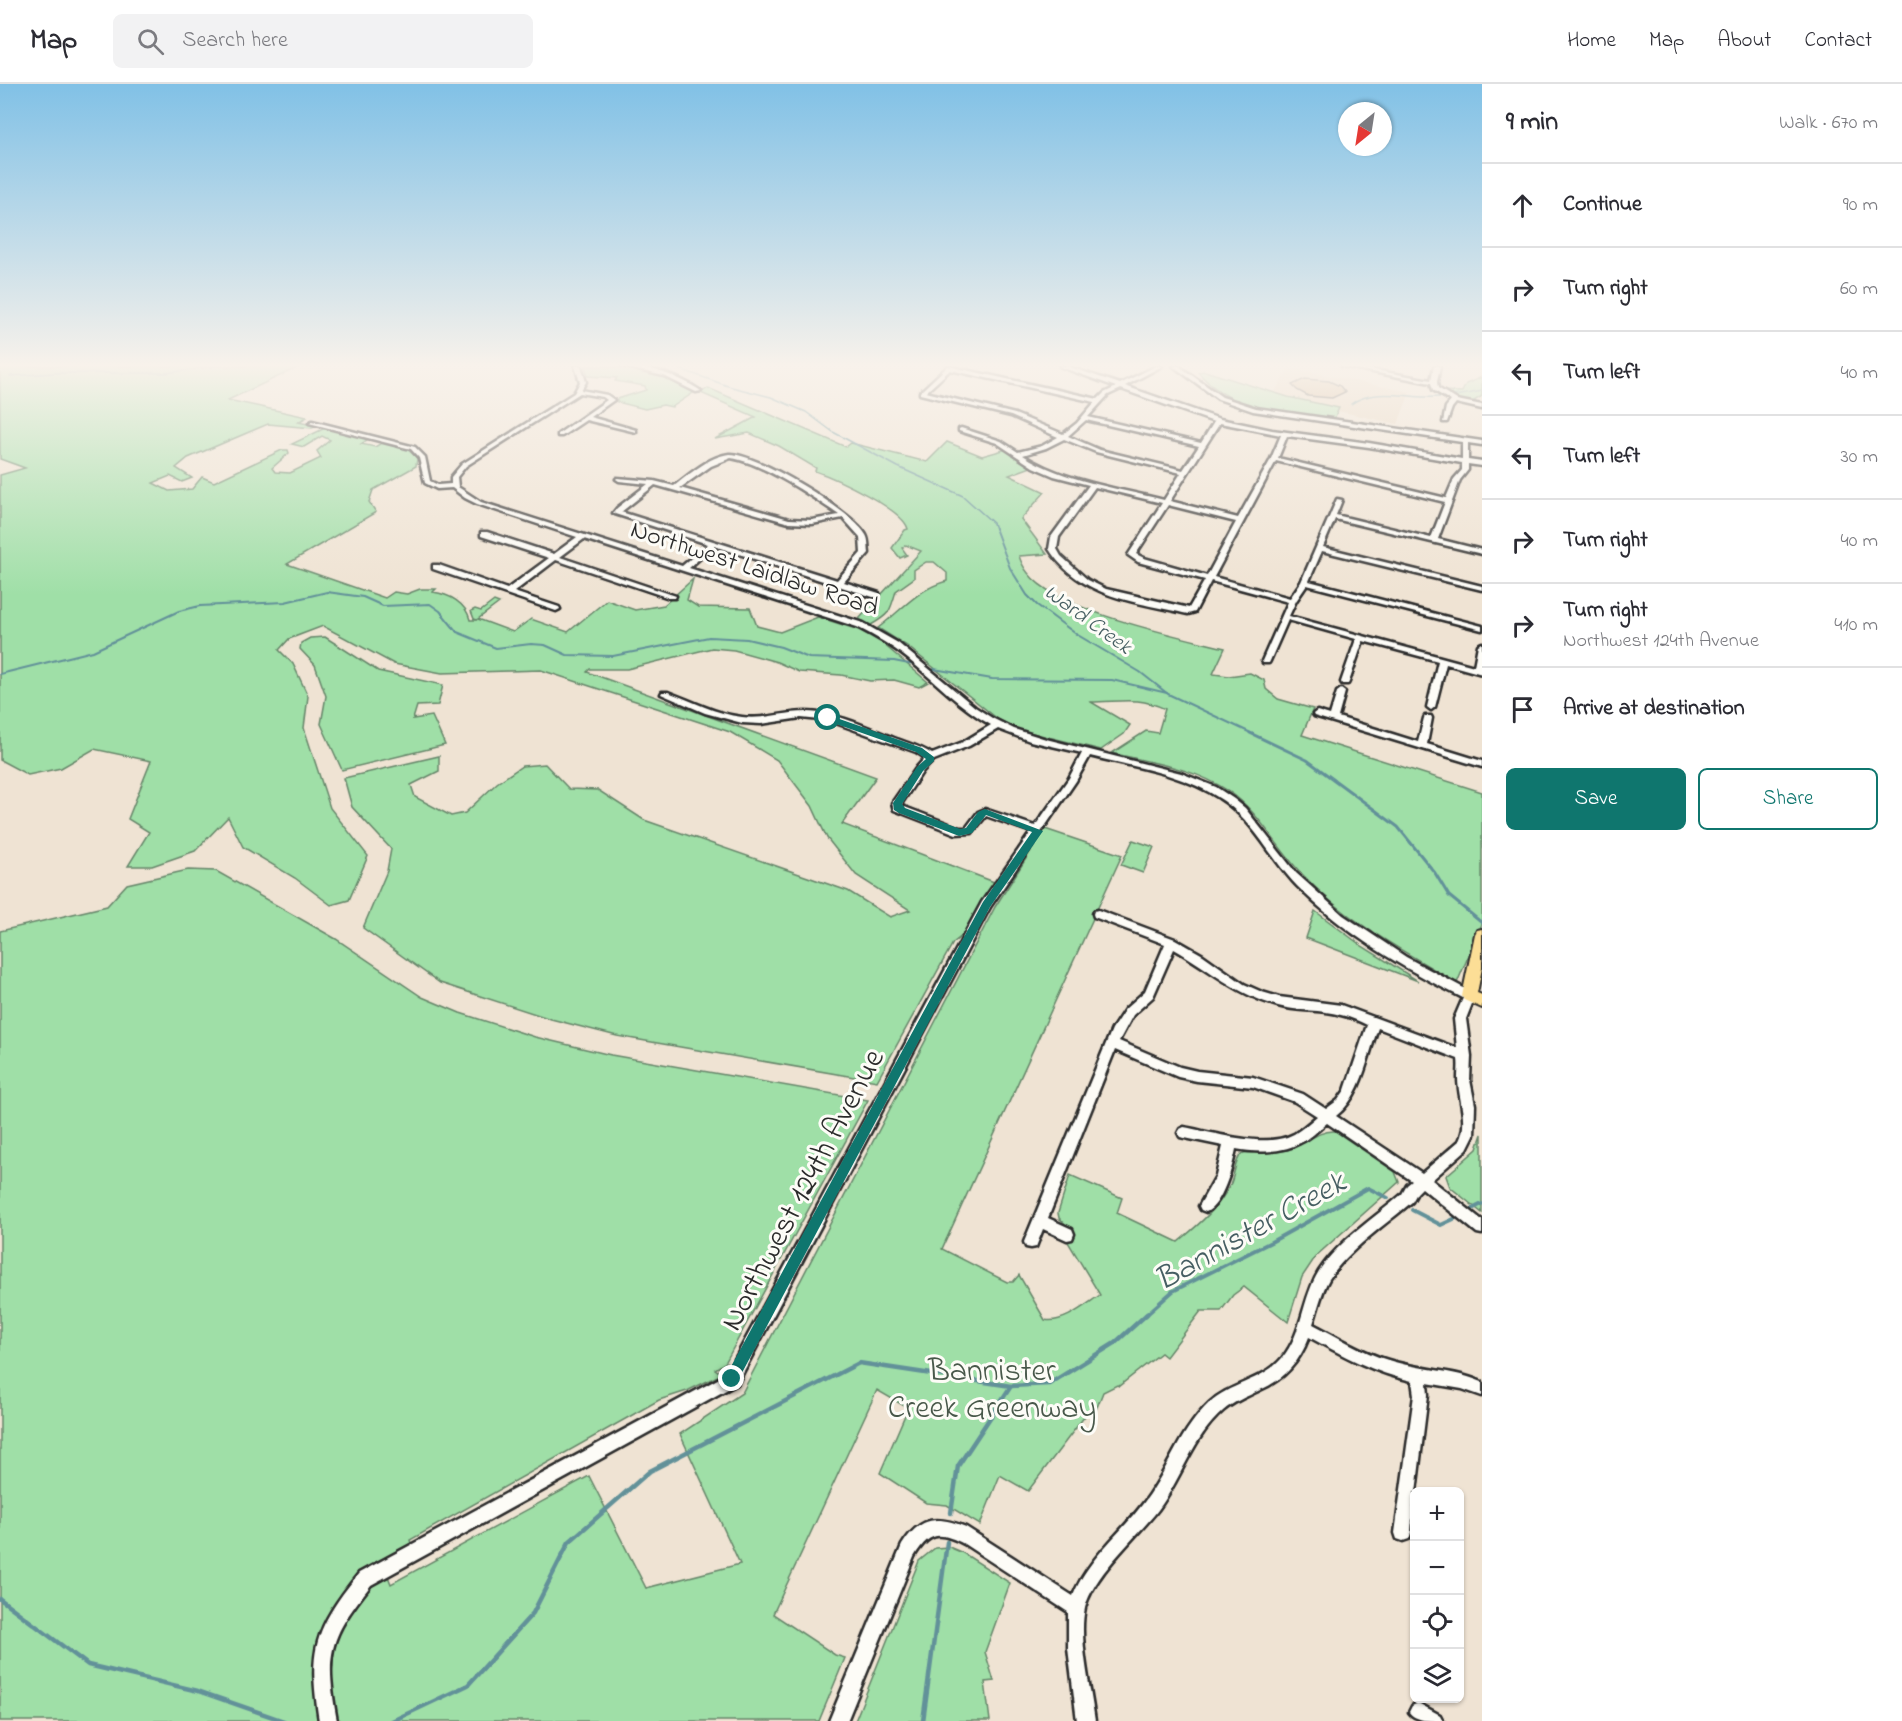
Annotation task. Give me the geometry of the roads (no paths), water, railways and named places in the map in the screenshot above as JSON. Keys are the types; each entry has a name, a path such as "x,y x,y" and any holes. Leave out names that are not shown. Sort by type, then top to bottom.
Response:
{"main road":[{"path":"1475,999 1482,933"}],"street":[{"path":"394,442 409,446 422,457 427,482 437,487 454,486 454,477 464,465 500,442"},
{"path":"997,442 1048,472 1240,520"},
{"path":"1018,454 1052,442"},
{"path":"1079,442 1103,453 1184,472"},
{"path":"1191,442 1202,445"},
{"path":"1204,442 1132,552 1133,556 1292,601"},
{"path":"1093,485 1053,542 1058,557 1090,585 1115,596 1185,613 1192,610 1281,442"},
{"path":"1349,442 1482,464"},
{"path":"1434,540 1457,479 1465,470 1465,442"},
{"path":"675,489 700,470 734,456 775,473 844,516 864,537 866,548 862,558 838,583"},
{"path":"1274,459 1450,501"},
{"path":"619,479 654,483 789,521 812,522 844,516"},
{"path":"654,483 619,509 617,513 876,595"},
{"name":"Northwest Laidlaw Road","path":"454,486 463,495 479,502 842,618 882,635 903,649 972,708 998,725 1025,736 1178,775 1220,793 1237,807 1287,870 1319,902 1386,950 1475,999"},
{"path":"1266,661 1284,617 1305,582 1339,500"},
{"path":"1332,516 1482,552"},
{"path":"484,534 672,596"},
{"path":"508,592 584,536"},
{"path":"684,568 712,544"},
{"path":"1319,548 1482,588"},
{"path":"436,567 556,609"},
{"path":"1305,582 1482,628"},
{"path":"1284,617 1480,671 1482,645"},
{"path":"1346,682 1360,638"},
{"path":"1431,706 1442,661"},
{"path":"1333,719 1341,692"},
{"path":"665,694 727,717 753,721 767,721 794,715 819,716 919,750 931,759"},
{"path":"1317,714 1482,764"},
{"path":"1422,746 1428,718"},
{"path":"998,725 966,744 931,759 920,769 897,803 897,808 959,832 969,831 985,812 1038,831"},
{"name":"Northwest 124th Avenue","path":"328,1721 321,1680 323,1645 340,1610 365,1579 732,1379 986,905 1038,831 1087,752"},
{"path":"1098,914 1171,942 1199,958 1240,987 1258,996 1285,1003 1325,1006 1465,1056"},
{"path":"1031,1242 1122,1021 1144,1001 1155,984 1171,942"},
{"path":"1086,1721 1077,1644 1077,1608 1088,1582 1154,1501 1206,1416 1231,1396 1264,1383 1277,1374 1295,1353 1307,1328 1317,1288 1330,1266 1463,1145 1468,1135 1469,1105 1464,1080 1465,1056 1460,1018 1475,999"},
{"path":"1184,1133 1251,1146 1272,1145 1297,1139 1329,1116 1342,1104 1350,1092 1374,1022"},
{"path":"1112,1043 1178,1072 1253,1082 1283,1090 1329,1116 1422,1180 1482,1228"},
{"path":"1206,1206 1221,1184 1227,1170 1230,1142"},
{"path":"1040,1221 1067,1234"},
{"path":"1307,1328 1378,1364 1419,1375 1455,1379 1482,1389"},
{"path":"1404,1533 1421,1395 1419,1375"},
{"path":"838,1721 908,1551 921,1532 930,1528 951,1528 1077,1608"},
{"path":"1418,1712 1434,1721"}],"waterway":[{"name":"Ward Creek","path":"852,442 898,467 963,496 993,523 995,529"},
{"name":"Ward Creek","path":"995,528 1010,568 1027,595 1037,605 1076,634 1140,672 1167,693"},
{"path":"0,674 93,651 179,611 200,606 285,602 327,592 363,597 383,606 430,604 440,611 457,632 496,648 531,644 545,645 567,655 613,656 709,637 747,639 781,647 809,658 894,661 914,665"},
{"path":"934,669 992,679 1112,680 1167,693"},
{"name":"Ward Creek","path":"1167,693 1253,734"},
{"name":"Ward Creek","path":"1250,733 1307,760 1398,827 1435,873 1449,896 1482,923"},
{"name":"Bannister Creek","path":"1146,1315 1173,1291 1271,1242 1368,1188 1388,1198"},
{"name":"Bannister Creek","path":"1472,1209 1482,1204"},
{"name":"Bannister Creek","path":"1412,1210 1441,1225 1456,1218"},
{"name":"Bannister Creek","path":"1011,1386 1049,1384 1115,1343 1147,1314"},
{"name":"Bannister Creek","path":"392,1721 468,1685 533,1613 569,1542 650,1471 859,1363 1011,1386"},
{"path":"951,1513 958,1466 1011,1386"},
{"path":"923,1721 947,1542"},
{"name":"Bannister Creek","path":"0,1599 88,1665 198,1691 284,1721"}],"park label":[{"name":"Bannister Creek Greenway","path":"992,1388"}]}
